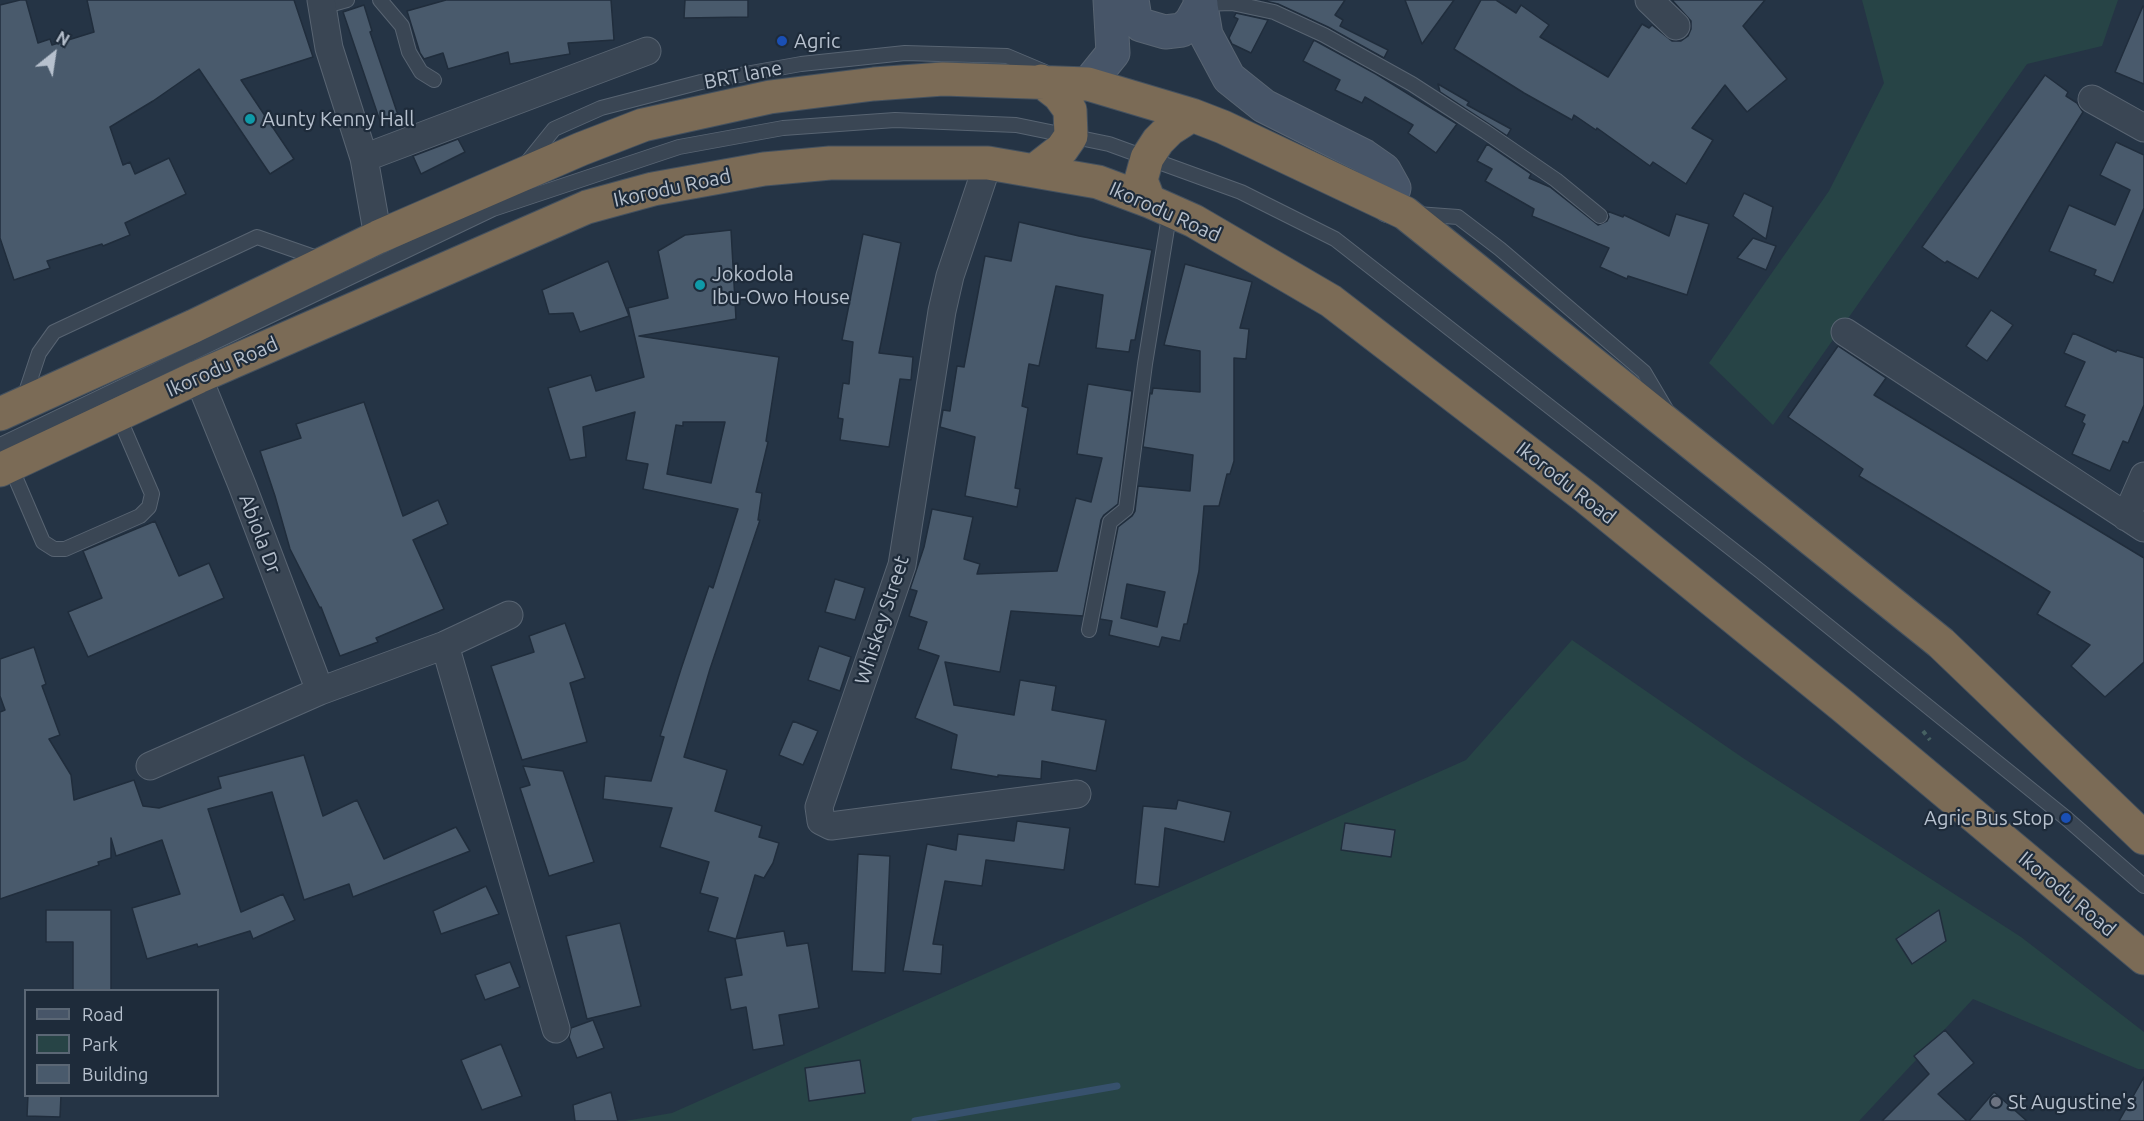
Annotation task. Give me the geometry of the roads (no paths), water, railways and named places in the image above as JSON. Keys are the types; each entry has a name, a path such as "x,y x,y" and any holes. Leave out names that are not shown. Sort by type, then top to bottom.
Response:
{"highway":[{"path":"11,409 184,331 378,237 581,149 643,125 770,98 874,84 943,78 1066,83 1192,115 1397,209 1941,643 2144,838"},
{"path":"1035,170 1062,149 1071,136 1070,110 1059,95 1066,83"},
{"path":"1160,205 1141,180 1147,158 1158,141 1170,129 1192,115"},
{"name":"Ikorodu Road","path":"3,460 118,415 198,377 587,207 653,189 764,169 830,163 988,163 1098,182 1160,205 1194,221 1331,301 1587,498 1844,707 2144,958"}],"street":[{"path":"1066,83 1113,53 1110,0"},
{"path":"1132,0 1135,18 1141,25 1165,32 1182,30 1191,22 1200,2"},
{"path":"1648,0 1676,26"},
{"path":"330,2 329,48 364,158 378,237"},
{"path":"1200,2 1206,35 1229,78 1264,106 1364,156 1384,170 1394,188 1397,209"},
{"path":"364,158 647,51"},
{"path":"2092,99 2144,128"},
{"name":"Whiskey Street","path":"988,163 950,276 942,311 902,565 819,807 821,821 831,826 1077,794"},
{"path":"1845,332 2135,523 2144,476"},
{"name":"Abiola Dr","path":"198,377 242,485 320,691"},
{"path":"150,766 320,691 445,645 509,615"},
{"path":"445,645 556,1029"}],"lane":[{"path":"380,0 402,26 409,52 421,72 435,80"},
{"path":"1200,2 1232,3 1274,12 1324,35 1412,84 1486,132 1556,180 1600,216"},
{"path":"118,415 152,494 149,507 140,516 65,549 54,549 43,542 3,460 493,209 679,147 783,128 895,120 1016,126 1109,144 1241,192 1335,239 1760,571 2066,818 2144,886"},
{"path":"1089,630 1110,522 1126,509 1145,364 1160,205"},
{"path":"11,409 39,353 54,332 246,242 257,237 328,262"}],"waterway":[{"path":"915,1121 1117,1086"}],"place":[{"name":"Agric","path":"782,41"},
{"name":"Aunty Kenny Hall","path":"250,119"},
{"name":"Jokodola Ibu-Owo House","path":"700,285"},
{"name":"Agric Bus Stop","path":"2066,818"},
{"name":"St Augustine's","path":"1996,1102"}]}
